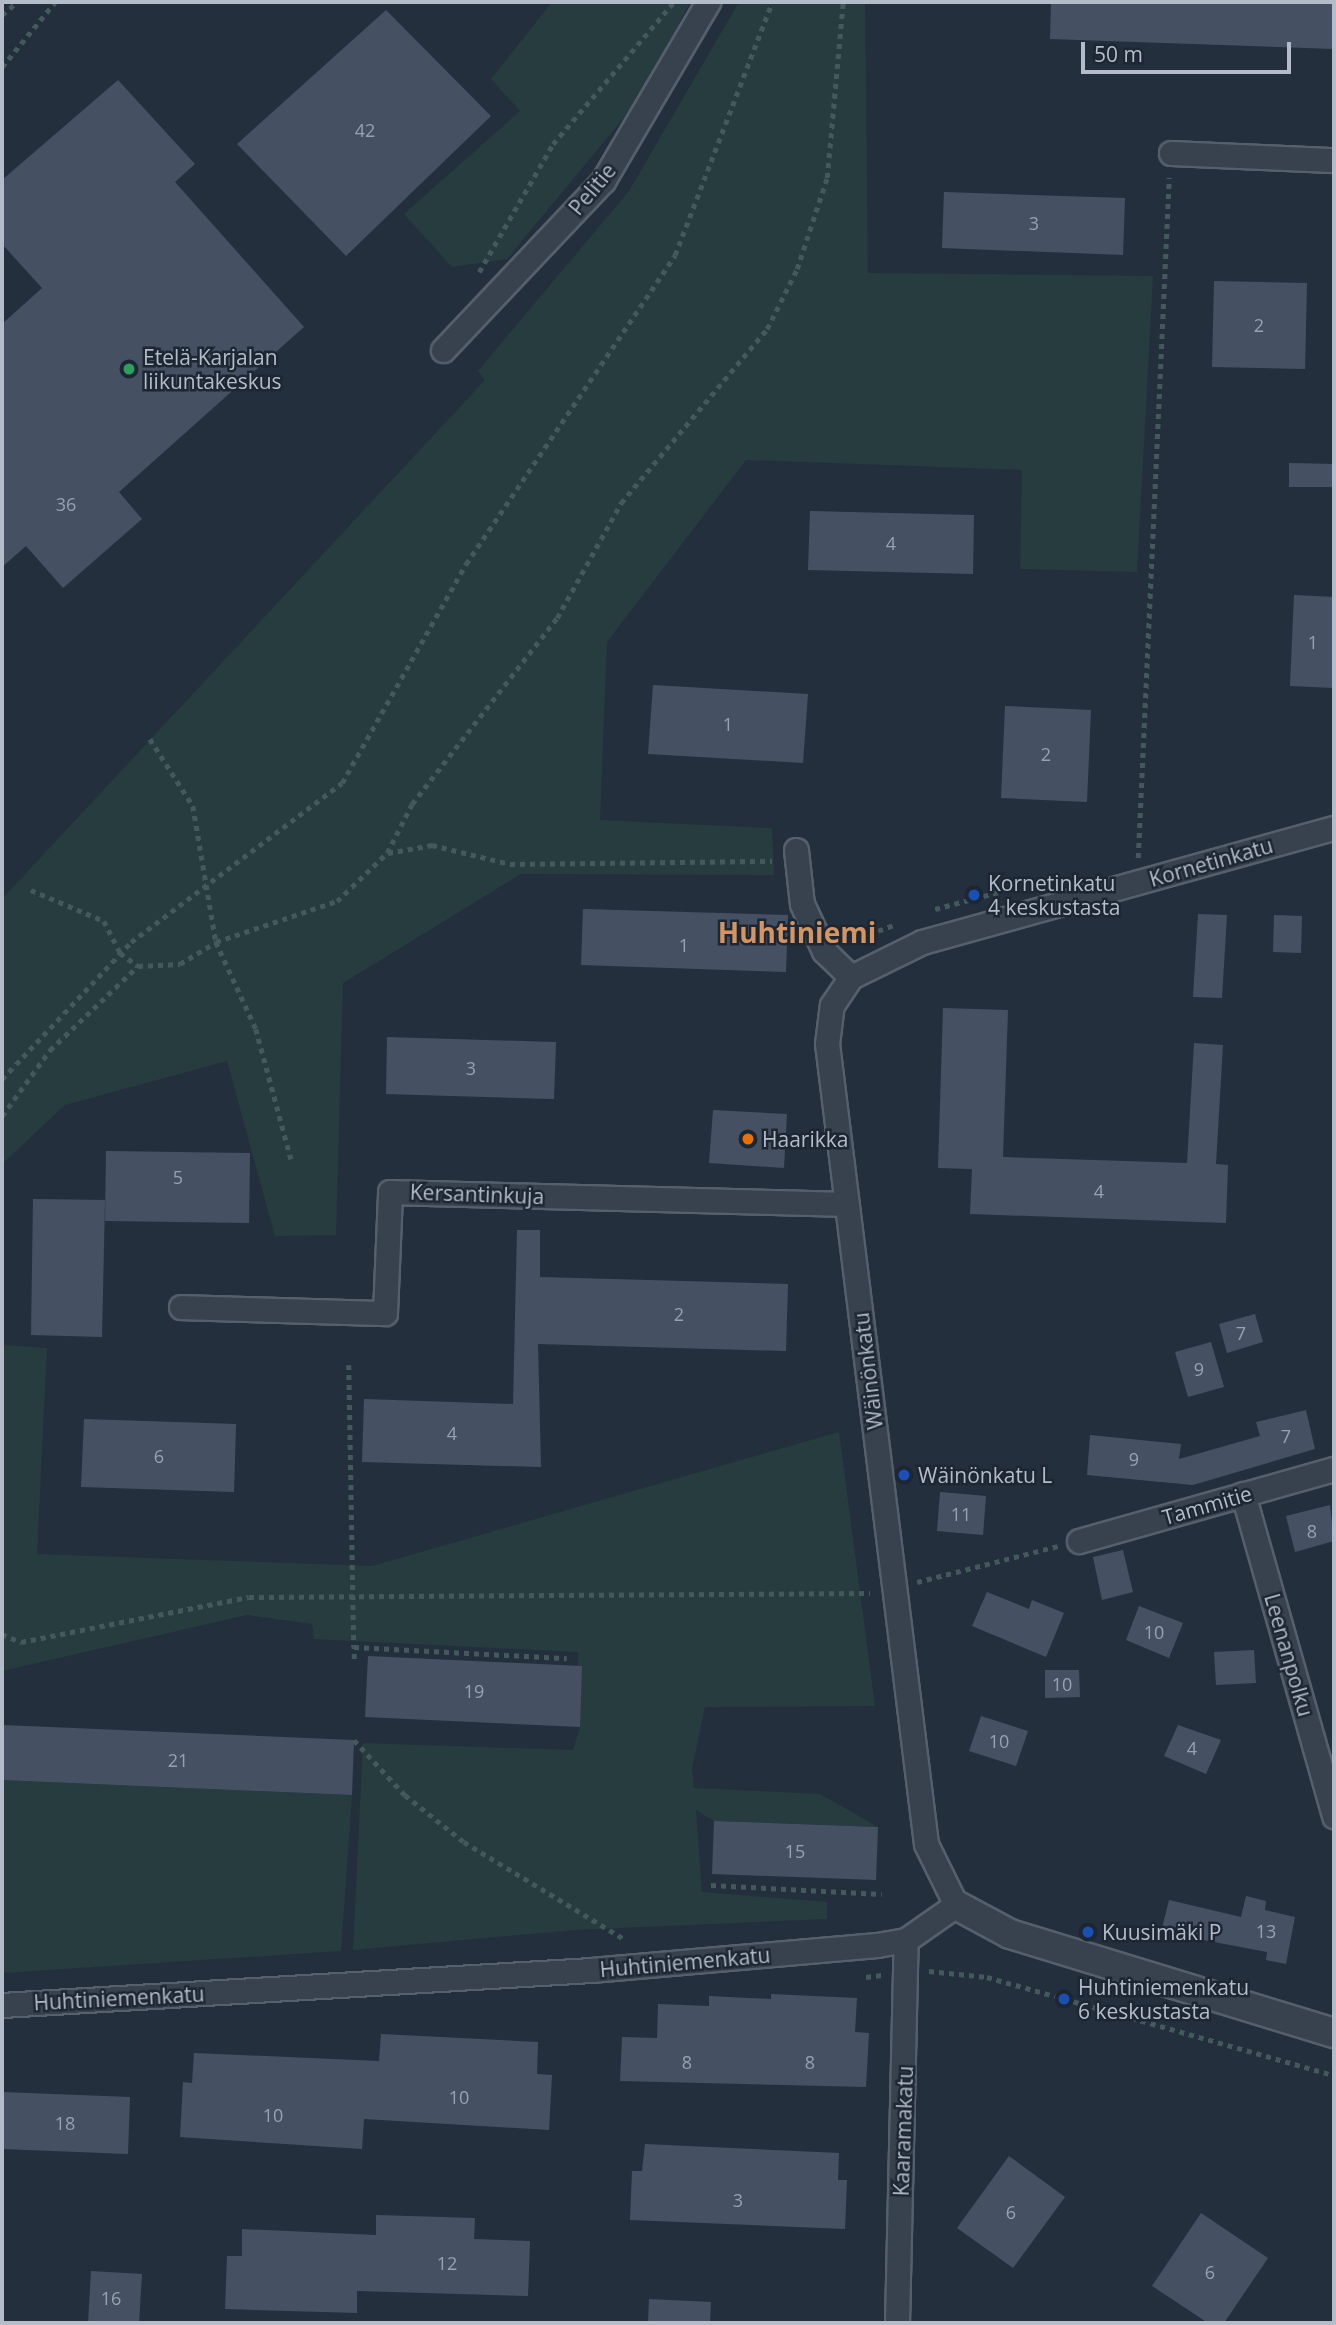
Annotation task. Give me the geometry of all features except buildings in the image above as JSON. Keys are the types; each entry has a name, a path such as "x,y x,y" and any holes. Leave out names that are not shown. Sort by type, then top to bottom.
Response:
{"street":[{"name":"Pelitie","path":"443,350 603,181 708,2"},
{"path":"1171,153 1334,160"},
{"name":"Kornetinkatu","path":"851,977 922,942 1334,828"},
{"path":"796,856 802,904 824,951 851,977"},
{"name":"Wäinönkatu","path":"851,977 832,1005 827,1044 926,1844 956,1905"},
{"name":"Kersantinkuja","path":"180,1307 385,1313 390,1192 847,1205"},
{"name":"Tammitie","path":"1079,1541 1334,1469"},
{"name":"Leenanpolku","path":"1243,1494 1334,1816"},
{"path":"956,1905 1010,1934 1334,2033"},
{"name":"Huhtiniemenkatu","path":"2,2005 591,1970 906,1940 956,1905"},
{"name":"Kaaramakatu","path":"897,2323 908,1973 906,1940"}],"path":[{"path":"2,15 17,2"},
{"path":"2,66 55,2"},
{"path":"471,285 553,144 674,2"},
{"path":"2,1079 120,953 342,783 466,565 675,255 772,2"},
{"path":"30,891 104,922 120,953 138,966 180,964 216,942 337,901 387,853 412,804 557,618 621,503 767,328 797,269 827,178 843,2"},
{"path":"1137,866 1171,153"},
{"path":"150,739 193,806 216,942 256,1029 292,1159"},
{"path":"387,853 432,845 510,864 796,856"},
{"path":"2,1116 50,1050 138,966"},
{"path":"349,1365 354,1659"},
{"path":"917,1582 1079,1541"},
{"path":"2,1634 22,1642 249,1597 873,1593"},
{"path":"354,1647 566,1658"},
{"path":"354,1740 405,1796 464,1842 626,1940"},
{"path":"711,1885 881,1894"},
{"path":"866,1977 908,1973 987,1977 1334,2075"}],"green space":[{"path":"552,2 690,2 646,91 507,259 452,267 404,214 520,111 491,79"},
{"path":"739,2 865,2 868,273 1153,276 1137,572 1020,569 1022,470 746,460 607,642 600,820 772,828 774,875 521,874 343,983 336,1235 275,1236 227,1061 65,1105 2,1164 2,899 485,380 478,371 629,191"},
{"path":"2,1345 47,1348 37,1554 372,1566 839,1432 875,1706 705,1707 692,1768 694,1788 820,1794 878,1827 714,1821 696,1810 702,1892 827,1902 827,1919 575,1930 353,1950 363,1743 573,1750 580,1727 578,1652 314,1639 312,1624 247,1615 2,1671"},
{"path":"2,1780 352,1795 341,1951 2,1973"}],"place":[{"name":"Etelä-Karjalan liikuntakeskus","path":"129,369"},
{"name":"Kornetinkatu 4 keskustasta","path":"974,895"},
{"name":"Haarikka","path":"748,1139"},
{"name":"Wäinönkatu L","path":"904,1475"},
{"name":"Kuusimäki P","path":"1088,1932"},
{"name":"Huhtiniemenkatu 6 keskustasta","path":"1064,1999"}],"district":[{"name":"Huhtiniemi","path":"797,932"}]}
